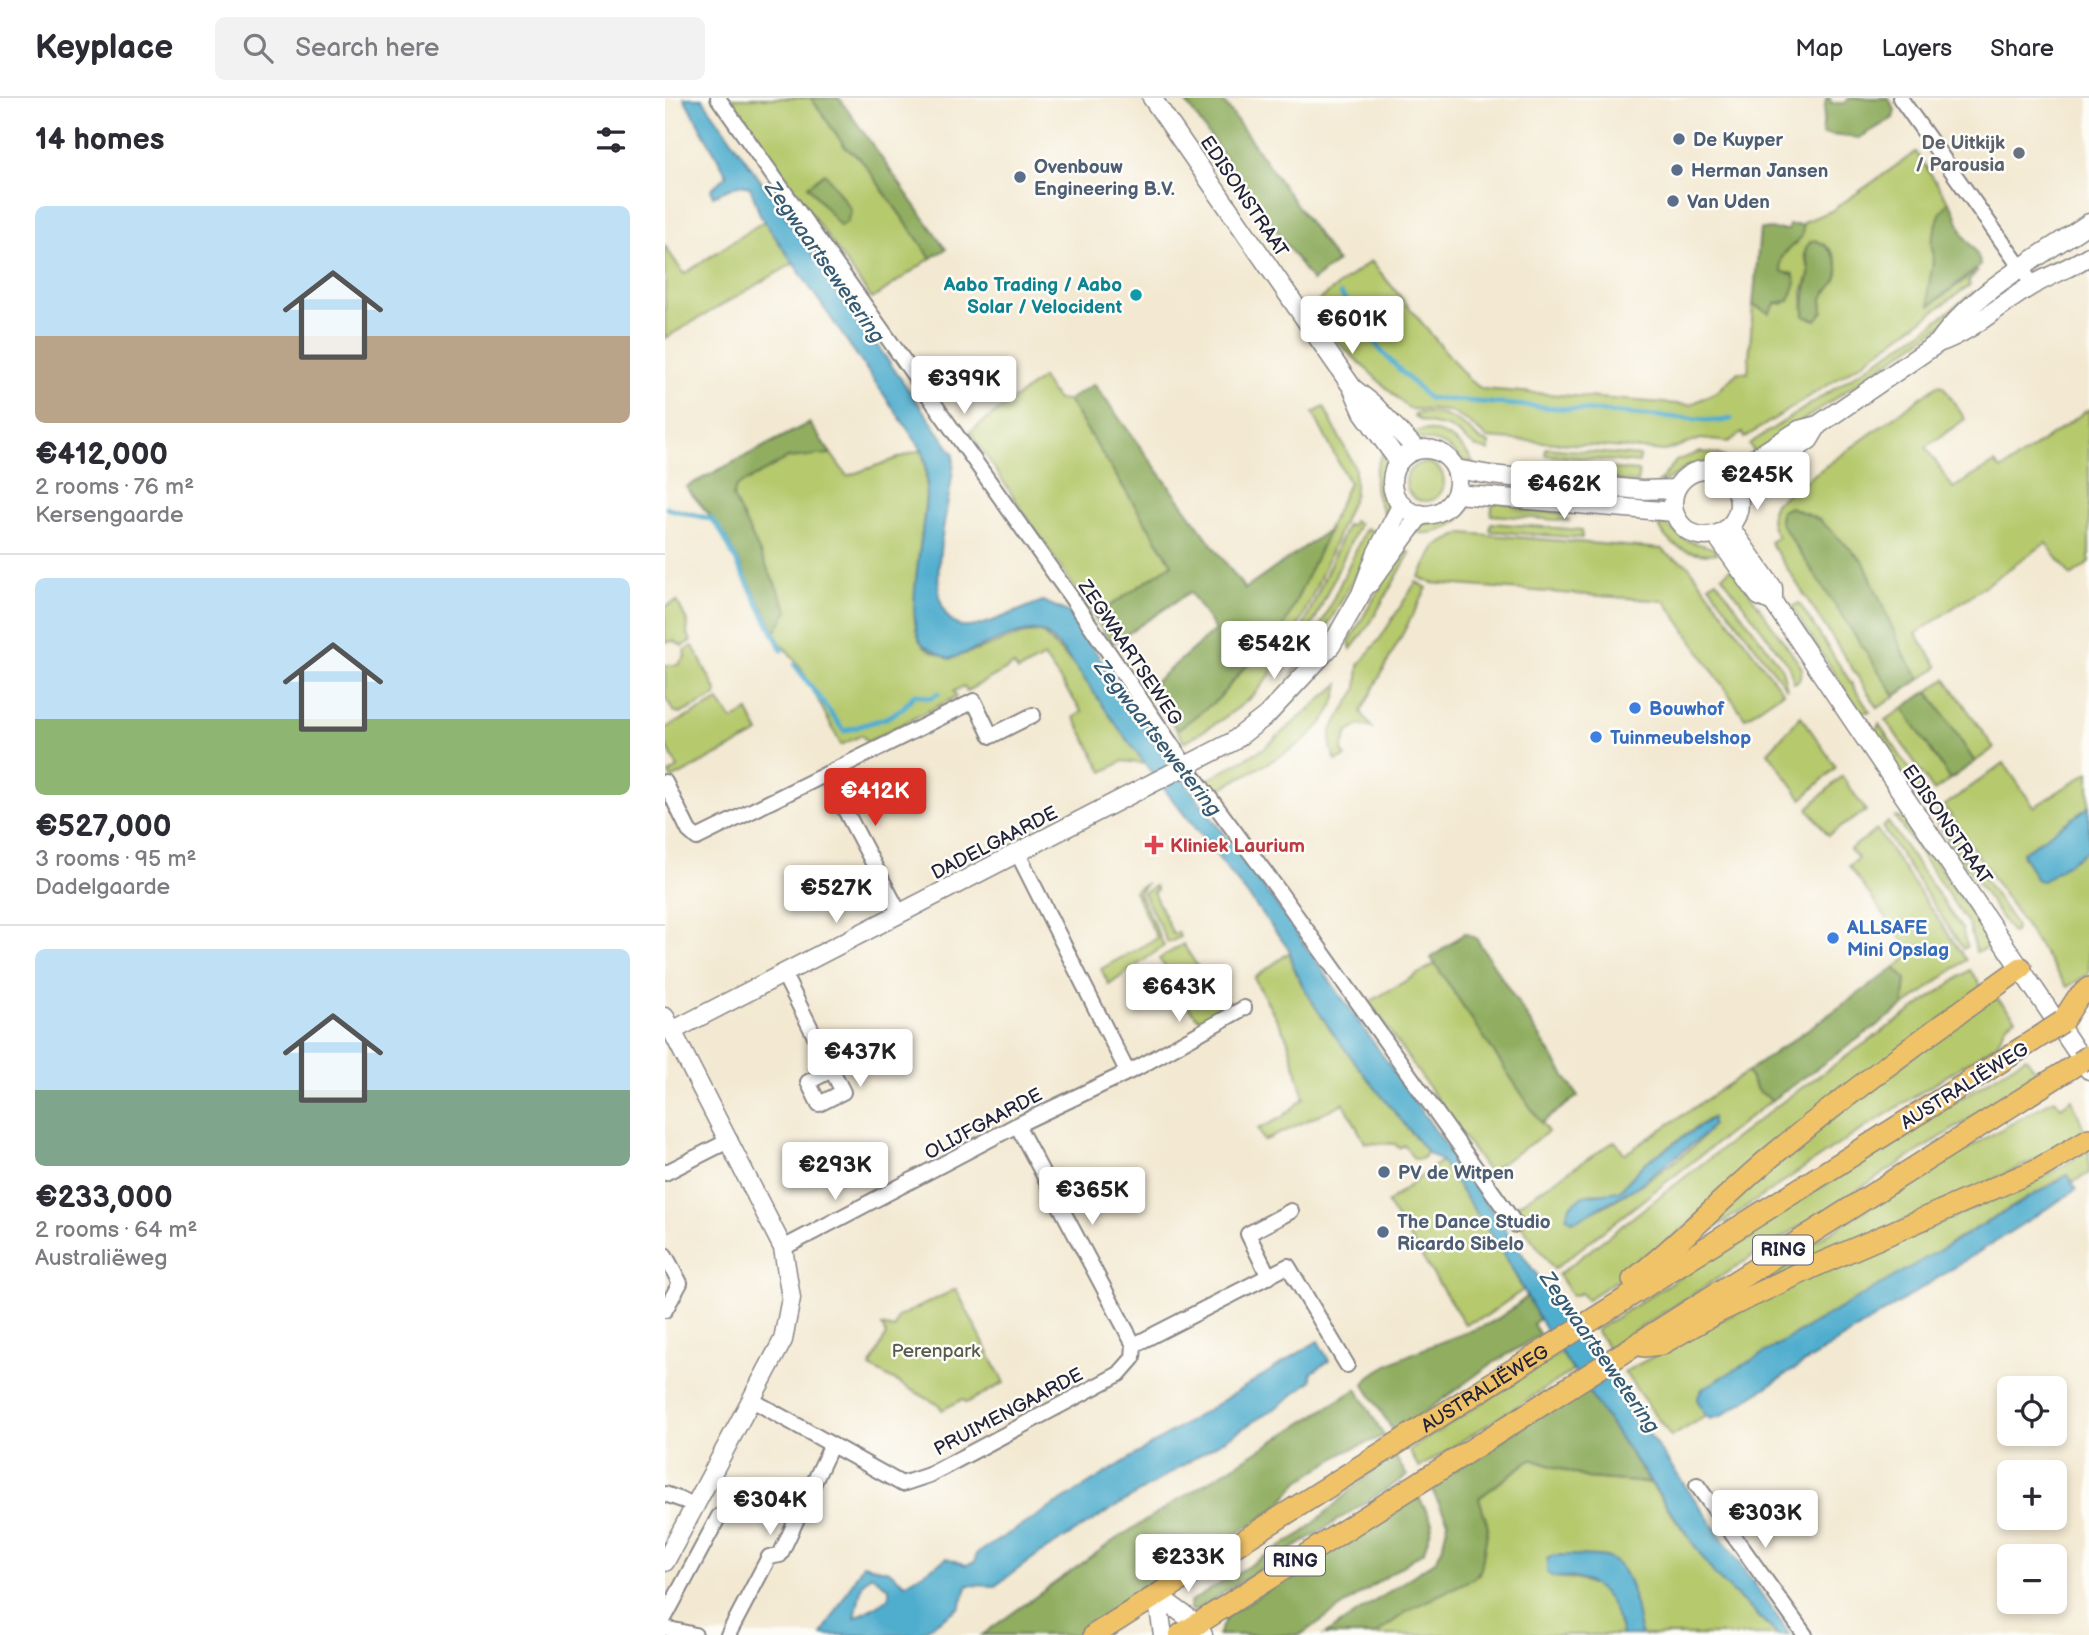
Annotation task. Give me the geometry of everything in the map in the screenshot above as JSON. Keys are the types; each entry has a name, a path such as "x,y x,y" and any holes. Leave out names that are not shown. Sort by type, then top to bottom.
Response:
{"main road":[{"path":"1603,1313 1629,1284 1673,1249 1775,1154 1942,1022 2021,968"},
{"path":"2062,1022 2077,999 2089,988"},
{"name":"AUSTRALIËWEG","path":"1094,1635 2089,1005"},
{"name":"RING","path":"1193,1631 1418,1482 2046,1083 2087,1062"},
{"path":"1624,1351 1661,1344 1716,1313 1815,1266 2038,1169 2089,1139"}],"street":[{"name":"ZEGWAARTSEWEG","path":"718,98 1073,600 1184,767 1276,887 1516,1225"},
{"name":"EDISONSTRAAT","path":"1151,98 1352,387 1363,412 1399,462"},
{"path":"1900,98 2033,285"},
{"path":"1938,343 1950,325 1975,303 2089,223"},
{"path":"1725,477 1799,430 1818,425 1938,343 1959,336 2033,285 2067,270 2089,256"},
{"name":"EDISONSTRAAT","path":"1352,387 1372,403 1417,450"},
{"path":"1737,492 1809,440 1818,425"},
{"path":"1456,468 1456,494 1439,511 1421,514 1402,504 1393,487 1399,462 1417,450 1440,452 1456,468 1491,475 1641,490 1676,489"},
{"path":"1698,471 1712,471 1725,477 1737,492 1738,510 1722,531 1700,536 1687,530 1674,512 1676,489 1685,478 1698,471"},
{"path":"1456,494 1674,512"},
{"path":"1361,594 1377,552 1402,504"},
{"path":"1361,594 1421,514"},
{"name":"EDISONSTRAAT","path":"1722,531 1759,596 1773,602 2087,1062"},
{"name":"DADELGAARDE","path":"668,1024 783,973 1232,742 1268,715 1299,684 1331,646 1361,594"},
{"path":"665,782 689,831 697,838 721,829 974,702 991,736 1033,715"},
{"path":"826,774 900,914"},
{"path":"1018,854 1127,1071"},
{"path":"783,973 832,1070"},
{"name":"OLIJFGAARDE","path":"783,1248 1017,1125 1139,1067 1244,1008"},
{"path":"665,1562 783,1340 789,1318 790,1281 783,1248 730,1140 668,1024"},
{"path":"1017,1125 1134,1345 1288,1266 1347,1365"},
{"path":"665,1173 730,1140"},
{"path":"1269,1277 1248,1234 1291,1211"},
{"path":"665,1255 680,1283 665,1310"},
{"name":"PRUIMENGAARDE","path":"752,1400 902,1484 929,1475 1119,1374 1133,1358 1134,1345"},
{"path":"727,1635 769,1556 780,1555 831,1446"},
{"path":"1697,1485 1805,1635"},
{"path":"666,1497 696,1505"},
{"path":"695,1635 667,1627 719,1516"},
{"path":"1157,1595 1193,1631"},
{"path":"1157,1595 1163,1635"}],"green space":[{"path":"728,98 811,98 846,148 860,158 931,258 872,299"},
{"path":"811,98 839,98 946,249 931,258 860,158 846,148"},
{"path":"1183,98 1221,98 1337,262 1312,281"},
{"path":"1826,98 1830,98 1831,103 1845,103 1849,98 1888,98 1895,110 1893,118 1859,138 1822,134"},
{"path":"1916,152 1949,202 1933,249 1931,305 1978,270 1968,282 1970,285 1862,363 1744,438 1742,433 1728,442 1701,439 1665,451 1487,438 1467,421 1449,411 1409,409 1332,337 1310,307 1371,261 1469,380 1482,389 1690,405 1718,391 1738,372 1748,373 1753,305 1769,312 1776,303 1783,304 1792,295 1794,278 1782,272 1782,258 1797,242 1804,222 1831,211","holes":["1811,241 1825,245 1834,256 1837,263 1836,278 1822,298 1823,311 1804,316 1803,292 1810,272 1804,254"]},
{"path":"825,173 851,210 847,222 840,226 808,186"},
{"path":"1949,202 1963,234 1978,255 1980,266 1930,305 1928,289 1934,259 1931,242 1940,214"},
{"path":"764,221 794,263 665,338 665,246 684,274"},
{"path":"1789,225 1803,225 1802,236 1786,251 1781,260 1782,272 1793,274 1796,283 1789,301 1776,303 1769,313 1753,305 1760,229 1788,230"},
{"path":"1815,240 1832,252 1838,271 1833,285 1822,298 1823,311 1816,320 1804,316 1809,270 1806,247"},
{"path":"1974,292 1977,294 1941,326 1755,453 1749,444 1926,329"},
{"path":"1042,378 1057,400 1068,400 1172,564 1094,617 970,432"},
{"path":"1094,384 1245,589 1329,530 1280,635 1243,669 1218,699 1177,730 1148,688 1215,630 1190,592 1112,644 1094,617 1172,564 1068,400"},
{"path":"1938,385 1943,386 1965,419 1926,447 1953,488 1995,463 2001,470 2089,409 2089,563 2071,576 2046,543 1916,634 1938,667 1878,708 1770,542 1778,537 1771,517 1775,503"},
{"path":"1324,407 1355,468 1355,493 1323,571 1296,630 1267,680 1235,710 1184,742 1177,730 1218,699 1243,669 1280,635 1349,483 1313,413"},
{"path":"1439,414 1456,421 1489,443 1489,451 1473,445 1450,428 1426,423 1414,415"},
{"path":"809,423 847,476 921,450 926,493 917,574 919,640 931,651 960,655 1010,638 1041,632 1077,668 1147,764 1123,761 1103,772 1074,717 1082,712 1044,657 1018,671 1014,665 967,691 964,686 954,691 956,697 867,742 862,735 841,745 802,669 780,642 723,531 686,487"},
{"path":"809,423 831,454 788,458 736,487 733,497 788,611 775,632 723,531 686,487"},
{"path":"1426,430 1454,440 1465,450 1473,463 1461,459 1444,445 1410,433"},
{"path":"1546,448 1640,456 1639,463 1545,455"},
{"path":"1384,451 1384,486 1388,507 1386,516 1378,500 1375,484 1377,467"},
{"path":"1701,452 1717,454 1737,463 1693,465 1658,483 1677,460"},
{"path":"1425,463 1438,469 1444,482 1438,495 1425,501 1412,495 1406,482 1412,469"},
{"path":"1557,464 1639,471 1637,483 1566,472 1566,467"},
{"path":"1493,501 1566,514 1565,519 1570,521 1491,515"},
{"path":"1471,502 1462,517 1449,527 1432,533 1415,532 1421,525 1442,520"},
{"path":"1790,507 1820,520 1864,562 1904,655 1920,679 1895,696 1780,522 1781,511"},
{"path":"1353,521 1359,524 1314,622 1282,673 1279,670 1301,632 1347,525 1351,526"},
{"path":"1658,521 1683,538 1712,548 1718,553 1699,553 1673,544 1666,538"},
{"path":"1491,523 1582,530 1582,538 1490,531"},
{"path":"1366,528 1379,535 1318,642 1289,679 1323,621"},
{"path":"1463,533 1662,549 1671,557 1687,564 1783,692 1745,718 1665,601 1431,583 1419,577 1436,546"},
{"path":"1402,549 1410,553 1371,622 1351,649 1349,642"},
{"path":"1732,568 1802,668 1799,680 1794,683 1789,666 1722,576"},
{"path":"1716,580 1782,668 1787,689 1709,585"},
{"path":"1416,582 1427,588 1361,712 1372,728 1360,725 1347,733 1342,751 1346,757 1336,761 1331,748 1331,731 1357,689 1359,665 1381,637"},
{"path":"677,601 688,623 687,633 691,641 682,646 674,641 665,642 665,607"},
{"path":"1799,603 1870,712 1859,712 1792,607"},
{"path":"693,646 717,692 716,696 680,714 673,711 665,696 665,665 678,665 685,657 684,651"},
{"path":"1946,679 1994,748 1934,791 1886,720"},
{"path":"1339,684 1333,705 1322,723 1307,738 1213,794 1204,782 1264,748"},
{"path":"1928,691 1975,762 1950,779 1903,708"},
{"path":"719,701 732,720 748,711 759,733 672,779 669,774 678,768 665,743 665,728"},
{"path":"1801,716 1836,767 1802,799 1768,752"},
{"path":"1879,724 1927,795 1917,795 1875,734"},
{"path":"2004,763 2034,807 2089,772 2089,807 2022,853 2023,858 2043,881 2089,849 2089,974 2067,987 1944,806"},
{"path":"1842,776 1866,811 1828,835 1808,808"},
{"path":"1938,811 2015,924 2016,930 2012,933 1936,822"},
{"path":"1895,817 1906,819 1993,946 1976,952 1969,925"},
{"path":"1888,822 1962,929 1967,947 1963,949 1882,827"},
{"path":"1877,830 1966,960 1903,1007 1906,980 1895,968 1908,957 1903,941 1849,866 1858,858 1850,849"},
{"path":"1147,883 1139,893 1164,946 1109,985 1101,969 1157,938 1134,891"},
{"path":"1155,886 1157,890 1153,892 1173,934 1178,932 1180,937 1168,943 1143,893"},
{"path":"1465,933 1476,938 1578,1096 1541,1123 1431,958"},
{"path":"1183,944 1219,999 1231,1002 1199,1019 1160,977 1167,969 1159,959"},
{"path":"1290,952 1295,971 1326,1023 1427,1152 1422,1159 1414,1159 1404,1145 1399,1148 1395,1144 1365,1143 1344,1103 1264,1141 1258,1129 1281,1118 1304,1098 1287,1038 1254,978"},
{"path":"1435,964 1548,1132 1488,1172 1369,1002"},
{"path":"1895,968 1906,979 1903,1007 1772,1100 1757,1090 1747,1072"},
{"path":"1970,970 1982,987 1631,1271 1586,1300 1581,1293 1572,1296 1558,1275 1790,1096"},
{"path":"1993,994 2016,1018 2006,1025 1997,1044 1830,1150 1679,1253 1742,1188"},
{"path":"2026,1057 2039,1075 1608,1348 1596,1330"},
{"path":"1747,1072 1757,1090 1772,1100 1554,1269 1510,1210 1615,1141 1625,1154","holes":["1710,1118 1705,1134 1682,1156 1601,1208 1572,1221 1590,1193 1610,1194 1619,1191 1645,1163"]},
{"path":"2055,1099 2061,1107 2072,1099 2085,1132 2047,1155 1725,1302 1763,1274 1929,1170"},
{"path":"2089,1150 2089,1173 2074,1182 2067,1175 1952,1242 1704,1414 1706,1416 1671,1437 1624,1372 1798,1279 1888,1247 2049,1174"},
{"path":"1441,1161 1504,1254 1523,1290 1486,1316 1465,1324 1387,1203"},
{"name":"Perenpark","path":"956,1289 1004,1383 966,1403 963,1399 942,1410 939,1405 870,1367 886,1335 882,1326 894,1329 898,1317"},
{"path":"1528,1296 1539,1319 1533,1324 1540,1335 1487,1367 1395,1434 1364,1385 1370,1377 1400,1359 1494,1321"},
{"path":"1561,1352 1573,1371 1419,1468 1409,1450"},
{"path":"1585,1387 1650,1483 1587,1478 1531,1459 1479,1498 1488,1527 1481,1569 1474,1578 1410,1609 1375,1635 1324,1635 1435,1561 1442,1549 1448,1521 1430,1486"},
{"path":"1357,1389 1384,1436 1345,1452 1298,1482 1276,1509 1077,1635 982,1635 1116,1539"},
{"path":"1395,1456 1407,1476 1195,1611 1190,1610 1190,1602 1304,1532 1377,1467"},
{"path":"1531,1459 1587,1478 1650,1483 1715,1575 1778,1635 1641,1635 1630,1584 1607,1557 1554,1555 1552,1577 1581,1581 1601,1590 1613,1608 1622,1635 1375,1635 1410,1609 1479,1574 1488,1527 1479,1498"},
{"path":"1417,1494 1433,1523 1424,1551 1300,1635 1218,1635 1227,1616"}],"water":[{"path":"684,98 702,98 954,454 938,578 941,602 950,619 966,627 973,626 1043,601 1068,612 1190,789 1276,904 1790,1635 1778,1635 1715,1575 1546,1331 1504,1254 1441,1161 1427,1152 1348,1053 1308,995 1295,970 1290,951 1143,761 1063,651 1048,636 1032,631 1008,636 949,659 923,645 916,628 914,605 926,495 926,470 922,450 760,215 750,187 738,185 713,196 711,189 727,175"},
{"path":"2089,807 2089,849 2043,881 2037,880 2022,853"},
{"path":"1712,1118 1712,1125 1705,1134 1635,1188 1575,1221 1566,1217 1570,1206 1583,1196 1619,1191 1645,1163"},
{"path":"2068,1175 2076,1190 1721,1416 1710,1419 1704,1414 1697,1399 1702,1389"},
{"path":"1318,1341 1329,1361 1311,1373 1312,1380 1279,1406 1036,1556 995,1586 968,1585 960,1607 918,1635 822,1635 863,1564 889,1571 905,1584 947,1558 966,1565 975,1562 976,1554","holes":["871,1575 889,1588 889,1598 855,1618 862,1584"]},
{"path":"1554,1555 1599,1556 1615,1561 1628,1579 1632,1590 1641,1635 1622,1635 1612,1606 1594,1586 1585,1581 1547,1573 1547,1559"}],"waterway":[{"path":"1341,294 1382,352 1428,398 1721,421 1731,419"},
{"path":"667,508 711,519 720,529 782,650"},
{"path":"795,665 844,731 886,718 903,708 915,694 931,698 939,693"}],"place":[{"name":"De Kuyper","path":"1679,139"},
{"name":"De Uitkijk / Parousia","path":"2019,153"},
{"name":"Herman Jansen","path":"1677,170"},
{"name":"Ovenbouw Engineering B.V.","path":"1020,177"},
{"name":"Van Uden","path":"1673,201"},
{"name":"Aabo Trading / Aabo Solar / Velocident","path":"1136,295"},
{"name":"Bouwhof","path":"1635,708"},
{"name":"Tuinmeubelshop","path":"1596,737"},
{"name":"Kliniek Laurium","path":"1154,845"},
{"name":"ALLSAFE Mini Opslag","path":"1833,938"},
{"name":"PV de Witpen","path":"1384,1172"},
{"name":"The Dance Studio Ricardo Sibelo","path":"1383,1232"}],"water label":[{"name":"Zegwaartsewetering","path":"825,262"},
{"name":"Zegwaartsewetering","path":"1158,738"},
{"name":"Zegwaartsewetering","path":"1600,1352"}]}
